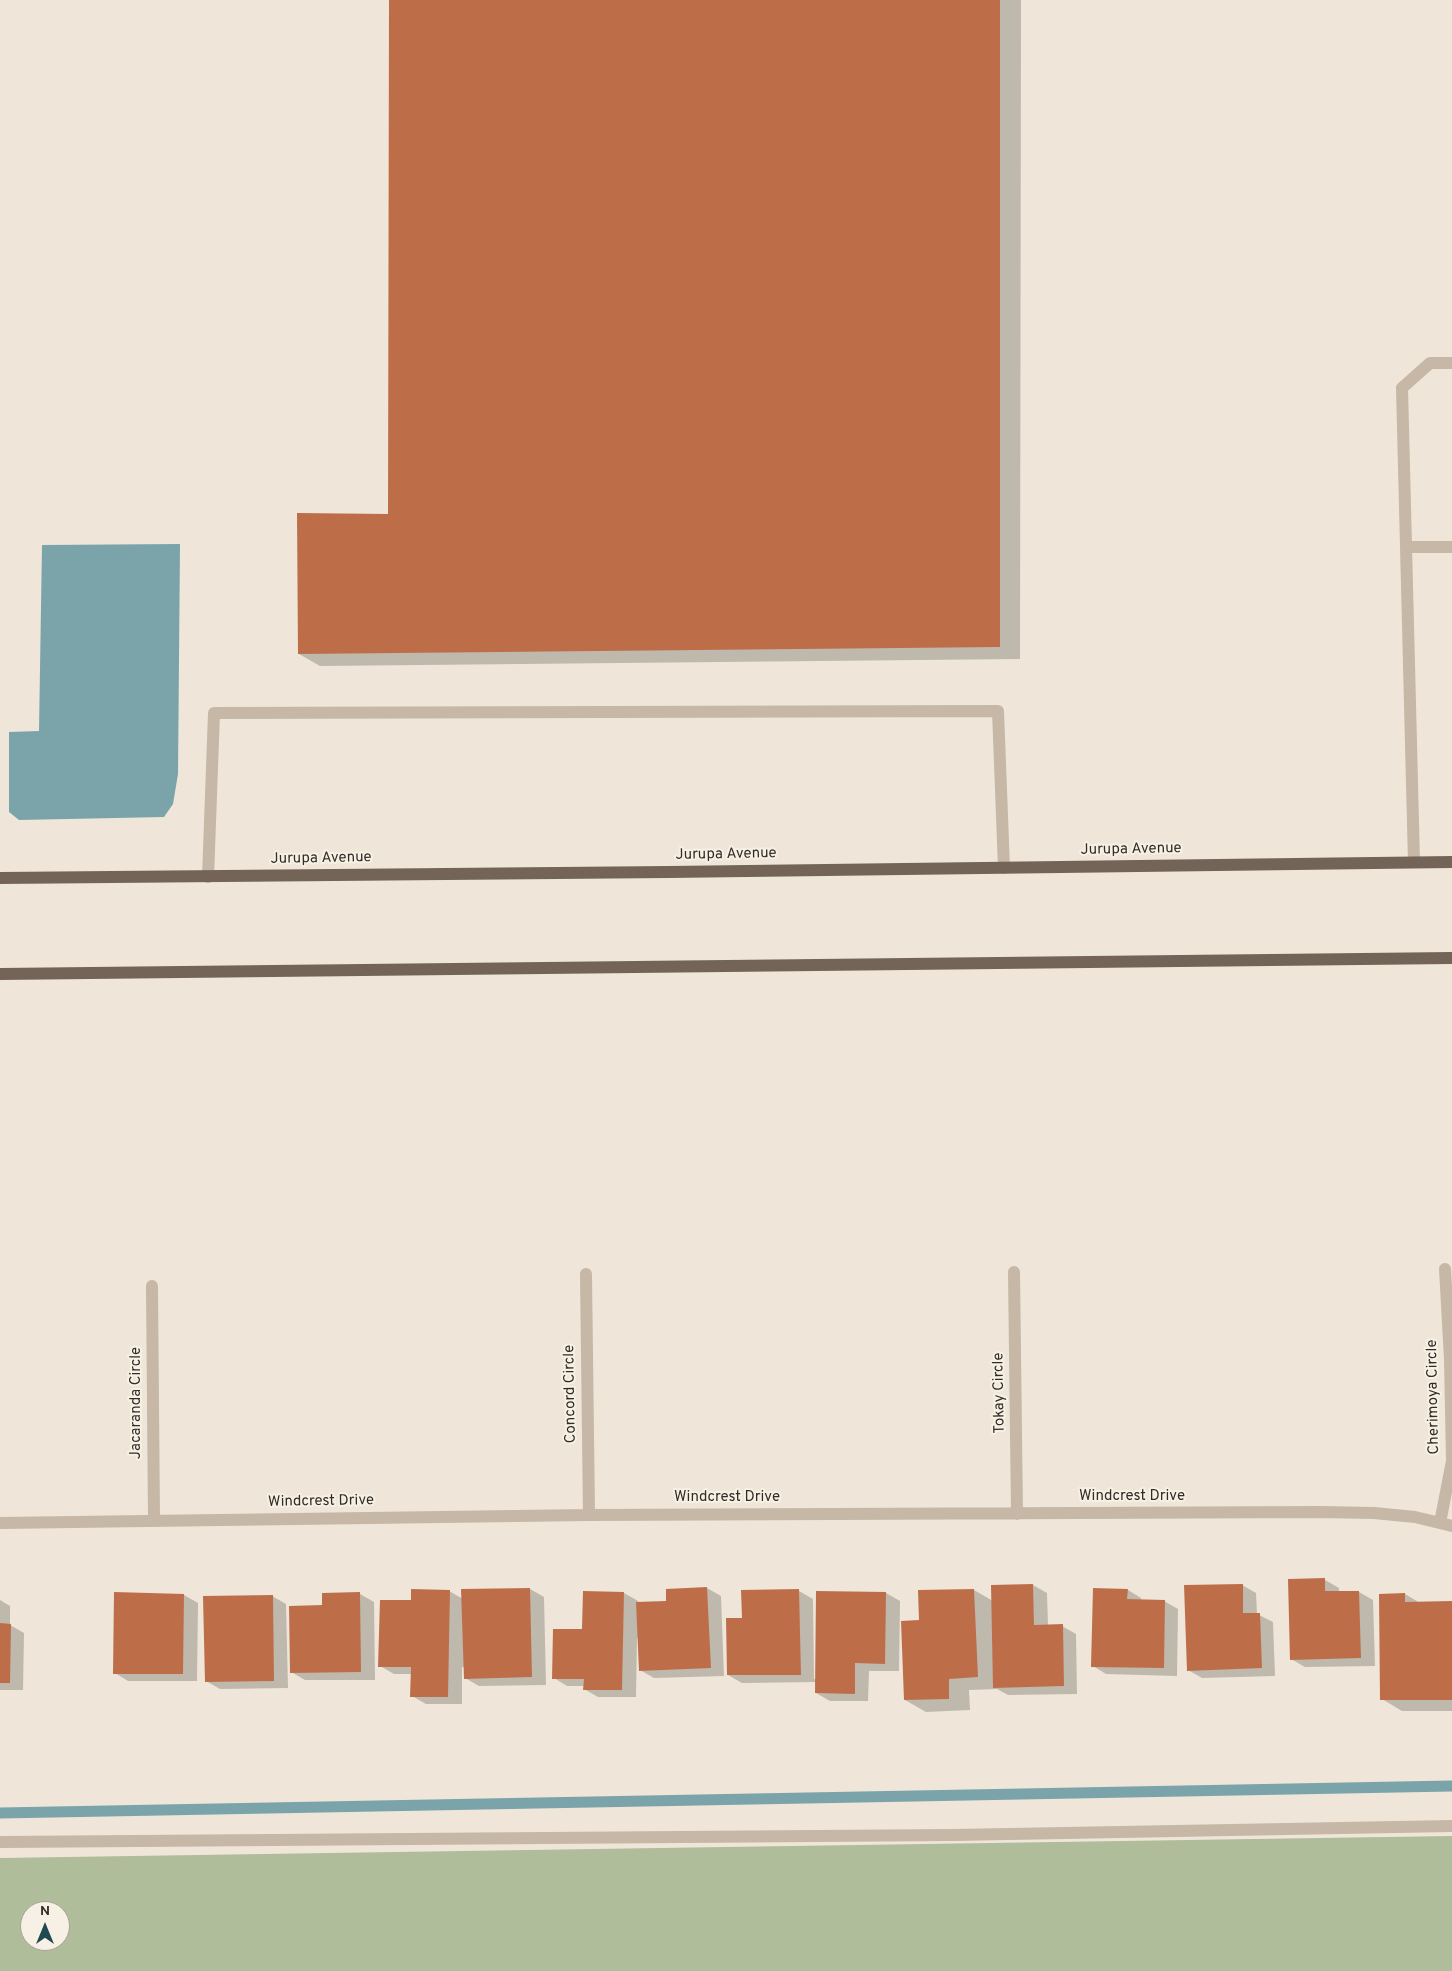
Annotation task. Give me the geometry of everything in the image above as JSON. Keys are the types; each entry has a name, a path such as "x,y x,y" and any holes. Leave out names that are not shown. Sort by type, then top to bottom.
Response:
{"main road":[{"name":"Jurupa Avenue","path":"0,878 1452,862"},
{"path":"0,974 1452,958"}],"street":[{"path":"1414,862 1402,388 1430,363 1452,363"},
{"path":"1407,547 1452,547"},
{"path":"208,877 214,712 998,711 1004,868"},
{"name":"Cherimoya Circle","path":"1445,1269 1450,1359 1452,1461 1446,1524"},
{"name":"Tokay Circle","path":"1014,1272 1017,1514"},
{"name":"Concord Circle","path":"586,1274 589,1514"},
{"name":"Jacaranda Circle","path":"152,1286 154,1520"},
{"name":"Windcrest Drive","path":"0,1523 589,1514 1338,1512 1416,1517 1446,1524"},
{"path":"0,1842 954,1835 1452,1826"}],"green space":[{"path":"1452,1836 1452,1971 0,1971 0,1858"}],"water":[{"path":"180,544 178,774 173,804 164,817 19,820 9,812 9,732 39,731 42,545"}],"building":[{"path":"389,0 1000,0 1000,647 298,654 297,513 388,514"},
{"path":"1325,1578 1325,1591 1359,1591 1361,1658 1290,1660 1288,1579"},
{"path":"1033,1584 1034,1625 1063,1624 1064,1686 993,1688 991,1585"},
{"path":"1243,1584 1243,1613 1260,1613 1262,1668 1187,1671 1184,1585"},
{"path":"707,1587 711,1668 639,1671 636,1602 666,1601 666,1589"},
{"path":"530,1588 532,1677 464,1679 461,1589"},
{"path":"1093,1588 1128,1589 1127,1599 1165,1600 1164,1668 1091,1667"},
{"path":"411,1589 450,1590 448,1697 410,1697 411,1667 378,1667 380,1600 411,1600"},
{"path":"799,1589 801,1675 727,1675 726,1618 742,1618 741,1590"},
{"path":"974,1589 978,1677 949,1679 949,1699 904,1700 901,1621 919,1620 918,1590"},
{"path":"583,1591 624,1592 622,1690 583,1690 584,1679 552,1679 553,1629 582,1629"},
{"path":"816,1591 886,1592 885,1664 855,1663 855,1694 815,1693"},
{"path":"114,1592 184,1594 183,1674 113,1674"},
{"path":"360,1592 361,1672 290,1673 289,1606 322,1605 322,1593"},
{"path":"1405,1593 1405,1602 1452,1601 1452,1700 1380,1700 1379,1594"},
{"path":"273,1595 274,1681 205,1682 203,1596"},
{"path":"0,1623 11,1624 10,1683 0,1683"}],"waterway":[{"path":"0,1813 1452,1786"}]}
